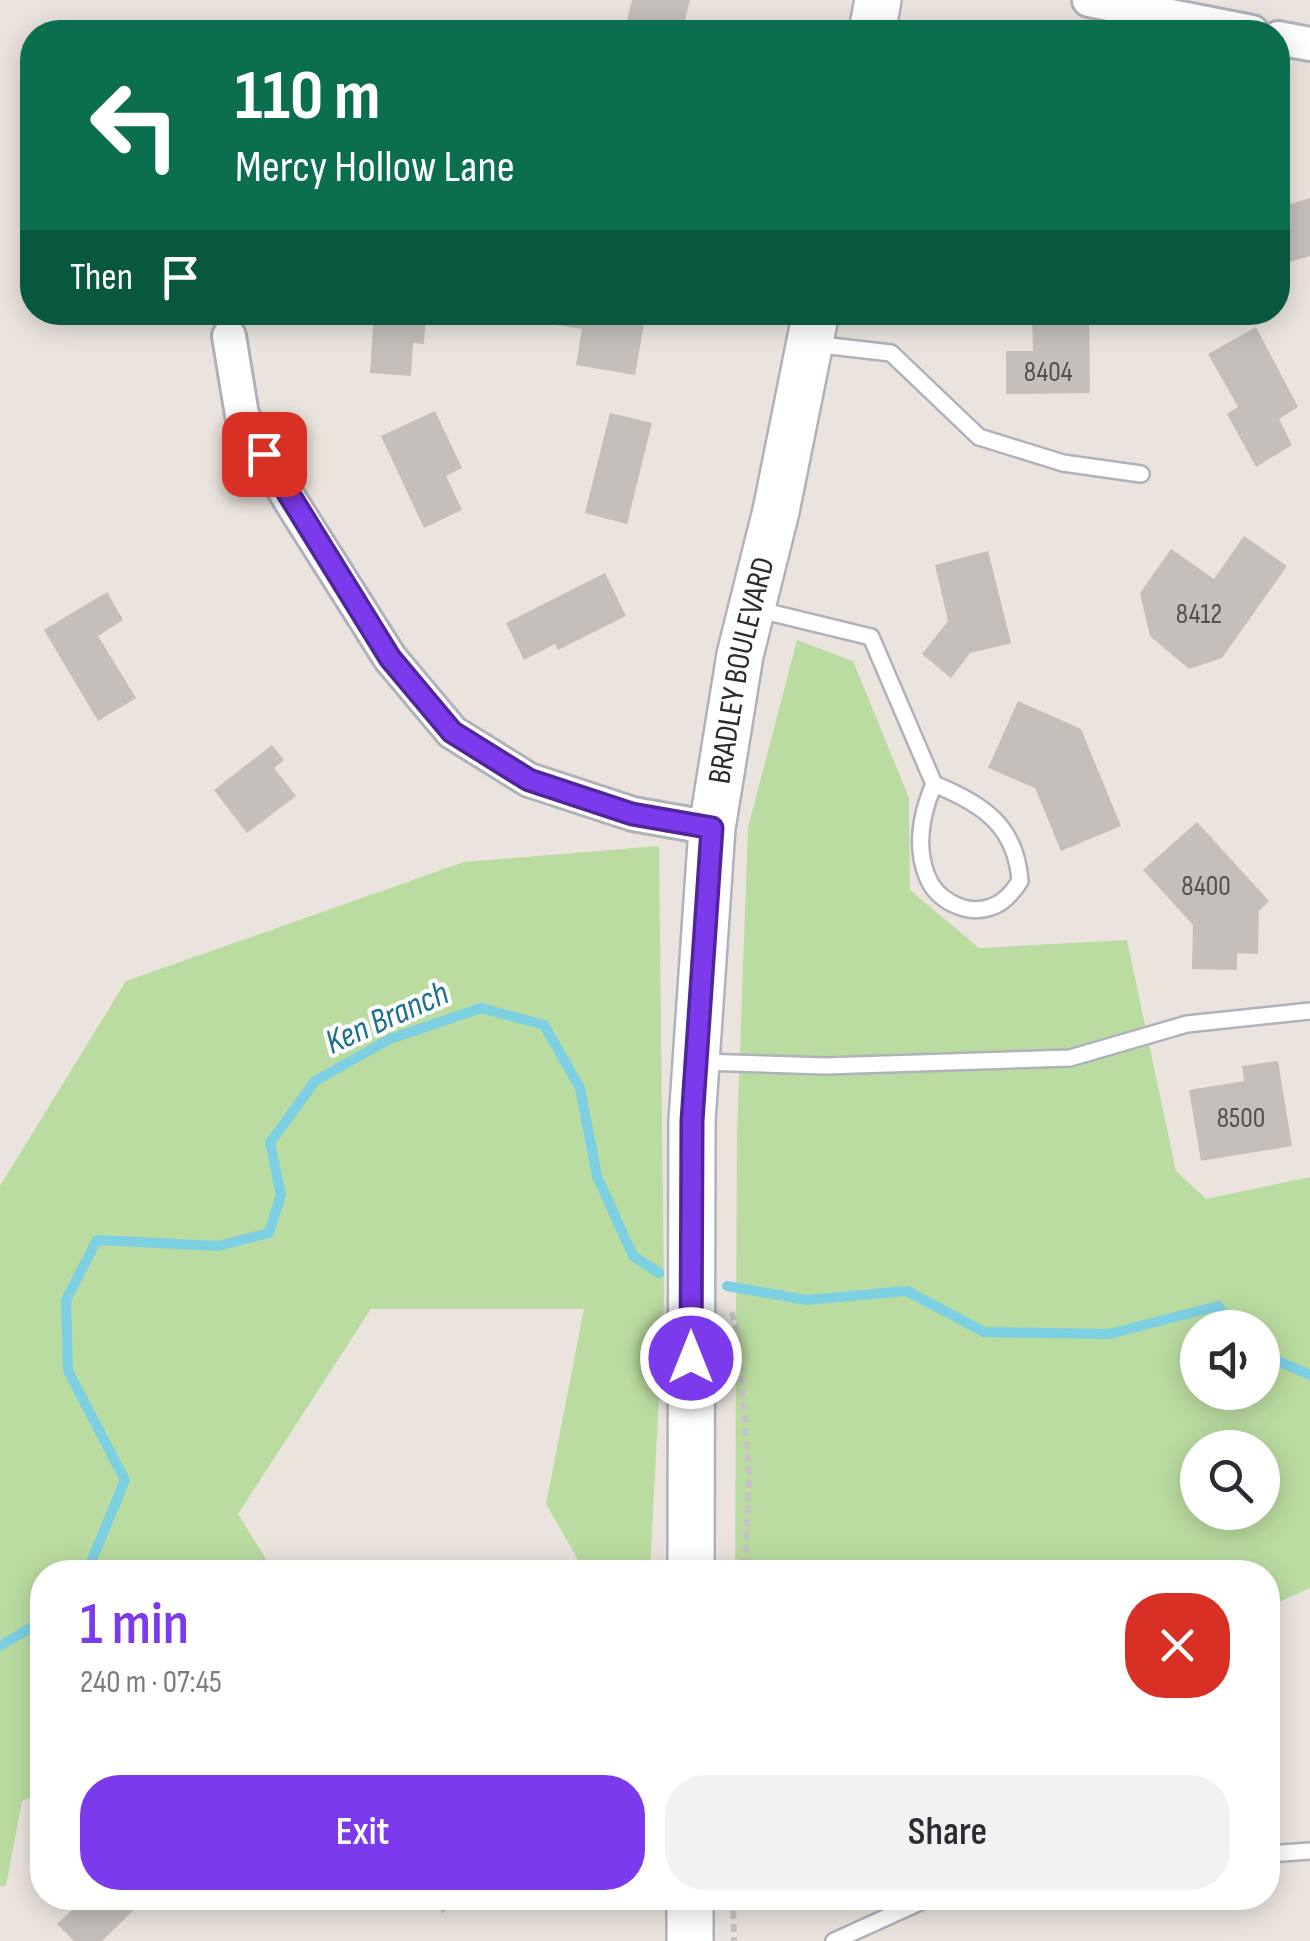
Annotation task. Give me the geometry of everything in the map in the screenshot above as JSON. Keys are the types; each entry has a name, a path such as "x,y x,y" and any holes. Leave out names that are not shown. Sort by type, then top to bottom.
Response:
{"main road":[{"name":"BRADLEY BOULEVARD","path":"691,1560 692,1134 712,828 740,656 776,511 812,328"},
{"path":"690,1910 690,1941"}],"street":[{"path":"1089,0 1191,20"},
{"path":"230,336 242,414 281,485 390,658 452,732 529,780 632,814 712,828"}],"lane":[{"path":"812,328 891,353 978,437 1063,463 1141,474"},
{"path":"752,608 871,637 934,784 962,796 990,816 1005,830 1018,854 1020,882 992,908 969,909 943,900 928,879 921,854 922,831 924,807 934,784"},
{"path":"696,1062 825,1066 1070,1058 1187,1024 1310,1011"},
{"path":"1280,1853 1310,1851"},
{"path":"834,1941 903,1910"}],"path":[{"path":"728,1298 738,1334 749,1474 745,1560"},
{"path":"733,1910 734,1941"}],"green space":[{"path":"797,640 853,661 909,798 910,890 979,948 1127,940 1176,1171 1206,1199 1310,1177 1310,1588 1280,1602 1280,1560 735,1560 737,1133 748,828"},
{"path":"659,846 664,1297 651,1560 578,1560 546,1504 584,1309 371,1309 238,1514 267,1560 30,1560 30,1798 22,1801 6,1886 0,1886 0,1186 126,981 464,862"}],"building":[{"path":"632,0 690,0 685,20 627,20"},
{"path":"1310,198 1310,256 1290,262 1290,204"},
{"path":"373,325 425,325 424,344 413,343 411,376 370,373"},
{"path":"557,325 644,325 635,375 576,365 582,329"},
{"path":"1032,325 1089,325 1090,393 1006,394 1006,351 1033,351"},
{"path":"1256,327 1298,407 1279,419 1292,445 1256,467 1227,414 1238,407 1208,354"},
{"path":"435,411 462,468 446,476 462,510 424,528 381,436"},
{"path":"610,413 652,423 627,524 585,513"},
{"path":"1244,536 1287,566 1222,658 1189,669 1150,636 1140,593 1171,549 1214,579"},
{"path":"988,551 1011,643 970,653 951,678 922,654 948,621 935,565"},
{"path":"605,573 626,616 558,650 555,644 524,660 506,623"},
{"path":"107,592 123,620 98,636 136,698 98,721 44,630"},
{"path":"1018,701 1081,729 1121,826 1061,851 1035,788 988,768"},
{"path":"272,745 284,760 274,768 296,796 247,833 214,790"},
{"path":"1197,822 1269,901 1259,911 1258,954 1237,953 1237,970 1192,969 1193,925 1143,870"},
{"path":"1278,1061 1292,1146 1201,1161 1189,1090 1244,1081 1242,1066"},
{"path":"72,1910 134,1910 102,1941 74,1941 57,1924"}],"waterway":[{"name":"Ken Branch","path":"92,1560 125,1480 68,1371 66,1300 97,1240 218,1246 269,1233 281,1195 270,1143 315,1081 390,1039 481,1008 544,1025 580,1088 597,1176 633,1256 659,1273"},
{"name":"Ken Branch","path":"727,1286 806,1300 907,1291 984,1332 1109,1334 1180,1316"},
{"name":"Ken Branch","path":"1202,1310 1218,1306 1222,1310"},
{"name":"Ken Branch","path":"1280,1362 1310,1375"},
{"name":"Ken Branch","path":"0,1646 30,1628"}],"route":[{"path":"264,454 390,658 452,732 529,780 632,814 712,828 692,1121 691,1358"}]}
